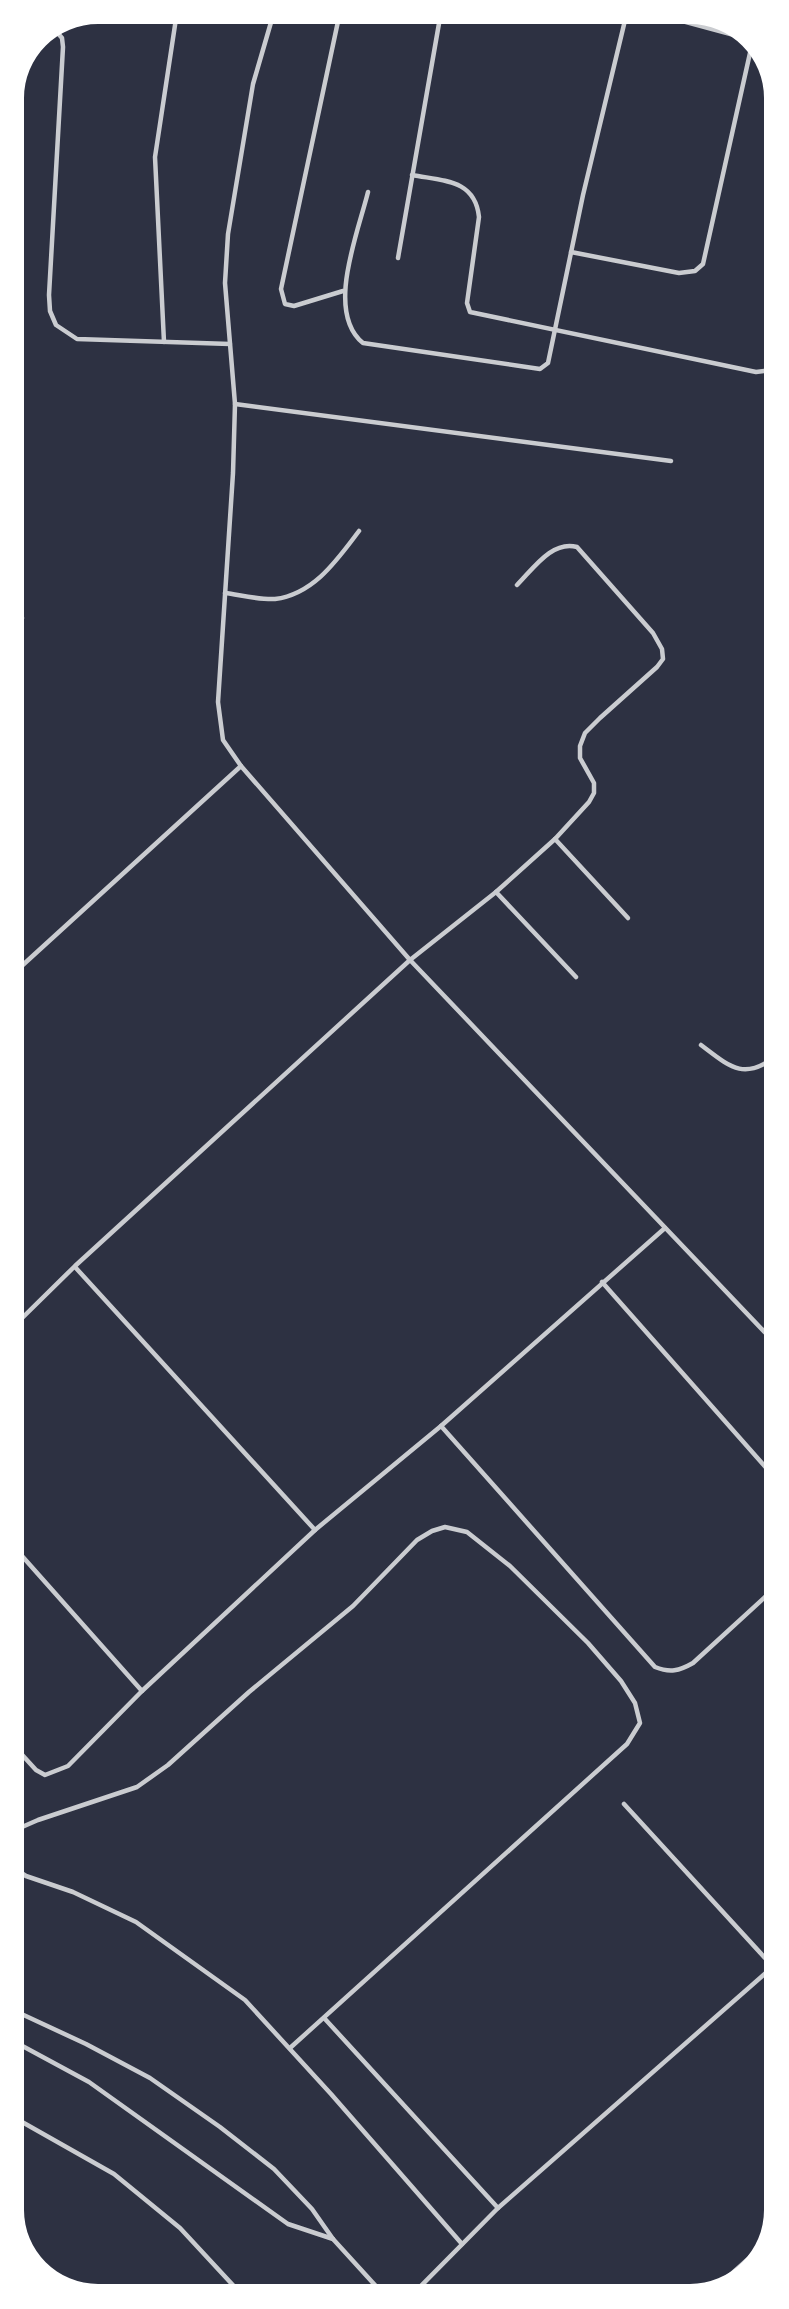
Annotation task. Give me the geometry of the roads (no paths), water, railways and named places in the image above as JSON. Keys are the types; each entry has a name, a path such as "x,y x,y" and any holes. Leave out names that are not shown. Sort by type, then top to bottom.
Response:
{"lane":[{"path":"164,342 155,157 175,24"},
{"path":"270,24 253,84 228,234 225,284 235,404 218,702 223,740 241,766 411,961 764,1332"},
{"path":"337,24 281,289 285,304 294,306 343,290"},
{"path":"398,258 439,25"},
{"path":"368,192 343,290 349,326 356,337 363,343 540,369 548,363 570,252 624,25"},
{"path":"698,25 724,32"},
{"path":"60,35 64,47 49,295 50,312 56,325 77,339 230,344"},
{"path":"570,252 679,273 695,271 703,264 750,54"},
{"path":"412,175 464,187 473,195 478,205 479,217 467,303 470,312 756,372 764,371"},
{"path":"235,404 671,461"},
{"path":"225,593 274,599 303,591 330,569 359,531"},
{"path":"24,1315 411,961 496,892 555,839 589,803 594,793 594,783 580,758 580,746 585,733 657,667 663,659 662,649 653,633 577,547 567,544 555,548 517,585"},
{"path":"24,964 241,766"},
{"path":"555,839 628,918"},
{"path":"496,892 576,977"},
{"path":"701,1045 723,1062 742,1071 757,1069 764,1064"},
{"path":"24,1757 36,1770 45,1775 68,1766 142,1691 314,1530 441,1426 665,1228"},
{"path":"75,1266 314,1530"},
{"path":"602,1282 764,1465"},
{"path":"441,1426 655,1667 667,1672 680,1670 693,1663 764,1598"},
{"path":"24,1826 136,1787 168,1765 249,1692 353,1606 417,1540 432,1531 445,1527 467,1532 510,1566 588,1643 621,1681 635,1703 640,1723 627,1744 290,2048"},
{"path":"24,1558 142,1691"},
{"path":"624,1804 764,1955"},
{"path":"24,1875 73,1892 136,1922 245,2000 462,2244"},
{"path":"423,2284 498,2208 764,1977"},
{"path":"24,2015 150,2078 220,2127 274,2169 312,2209 333,2239 374,2284"},
{"path":"325,2019 498,2208"},
{"path":"24,2047 89,2082 288,2224 333,2239"},
{"path":"24,2123 114,2174 180,2228 232,2284"}]}
